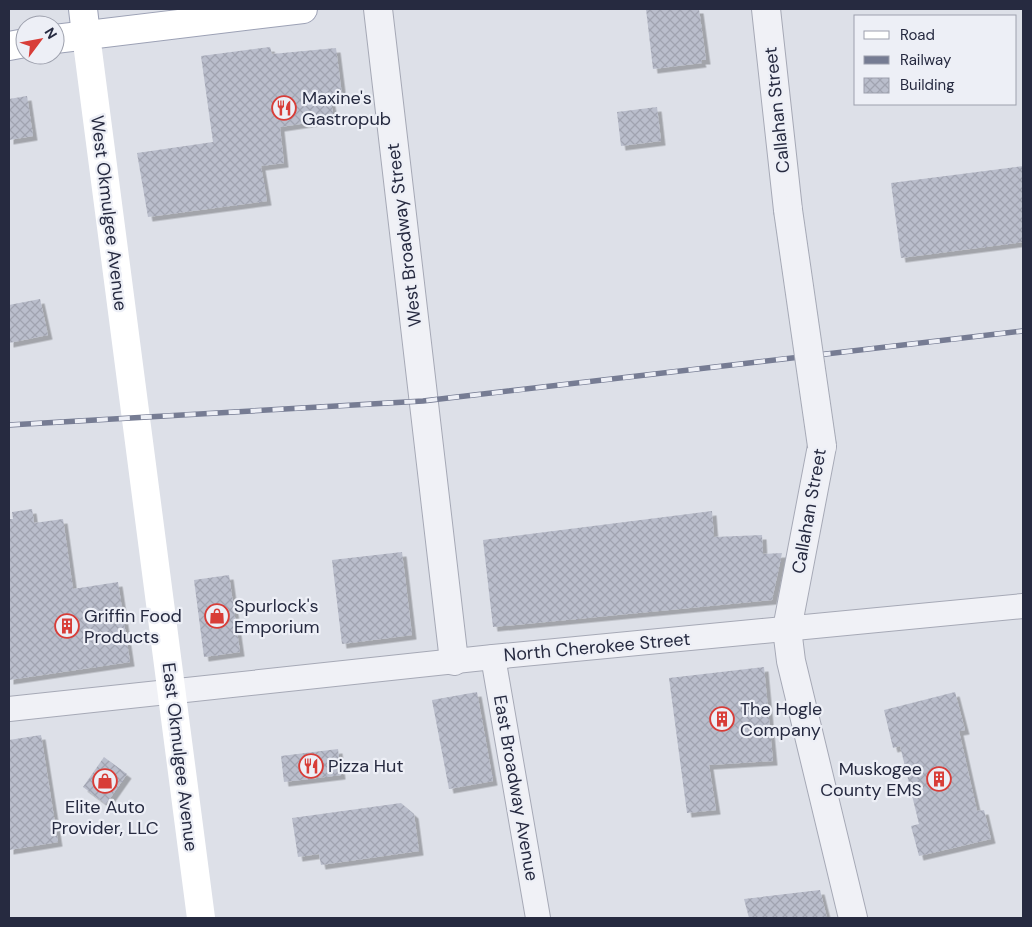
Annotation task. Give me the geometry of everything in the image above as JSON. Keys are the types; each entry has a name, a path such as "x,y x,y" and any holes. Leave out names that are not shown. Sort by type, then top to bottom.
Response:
{"main road":[{"name":"West Okmulgee Avenue","path":"83,9 135,418"},
{"path":"65,38 303,9"},
{"name":"East Okmulgee Avenue","path":"135,418 201,918"}],"street":[{"name":"West Broadway Street","path":"378,9 454,661"},
{"name":"Callahan Street","path":"766,9 788,210 822,446 787,629 791,661 853,918"},
{"name":"North Cherokee Street","path":"9,710 454,661 1023,606"},
{"name":"East Broadway Avenue","path":"493,657 538,918"}],"building":[{"path":"646,9 699,9 706,60 701,60 702,63 653,69"},
{"path":"270,47 272,54 336,48 342,95 330,97 334,119 280,127 284,163 261,166 267,201 148,217 137,153 213,142 201,56"},
{"path":"27,96 33,136 9,140 9,99"},
{"path":"657,107 661,141 621,146 617,112"},
{"path":"1023,166 1023,242 901,258 891,183"},
{"path":"40,299 48,335 9,343 9,305"},
{"name":"Griffin Food Products","path":"32,509 34,523 63,519 73,589 118,582 130,662 9,680 9,519 13,519 12,512"},
{"path":"712,511 714,537 762,535 763,554 782,553 772,600 493,627 483,540"},
{"path":"402,552 412,635 342,644 332,560"},
{"name":"Spurlock's Emporium","path":"229,575 240,652 204,657 194,580"},
{"name":"The Hogle Company","path":"764,667 773,761 709,765 716,810 687,813 669,678"},
{"path":"477,692 493,781 449,789 432,700"},
{"name":"Muskogee County EMS","path":"955,692 965,730 959,731 977,811 984,810 991,839 919,856 911,826 919,824 900,746 893,748 884,710"},
{"path":"41,735 58,842 9,850 9,740"},
{"name":"Pizza Hut","path":"338,749 341,775 284,782 281,756"},
{"name":"Elite Auto Provider, LLC","path":"104,757 127,774 106,804 83,787"},
{"path":"401,803 414,814 419,851 321,865 319,854 298,857 292,818"},
{"path":"820,890 827,918 749,918 744,899"}],"railway":[{"path":"9,425 423,401 1023,331"}],"place":[{"name":"Maxine's Gastropub","path":"284,108"},
{"name":"Spurlock's Emporium","path":"217,616"},
{"name":"Griffin Food Products","path":"67,626"},
{"name":"The Hogle Company","path":"722,719"},
{"name":"Pizza Hut","path":"311,766"},
{"name":"Muskogee County EMS","path":"939,779"},
{"name":"Elite Auto Provider, LLC","path":"105,781"}]}
